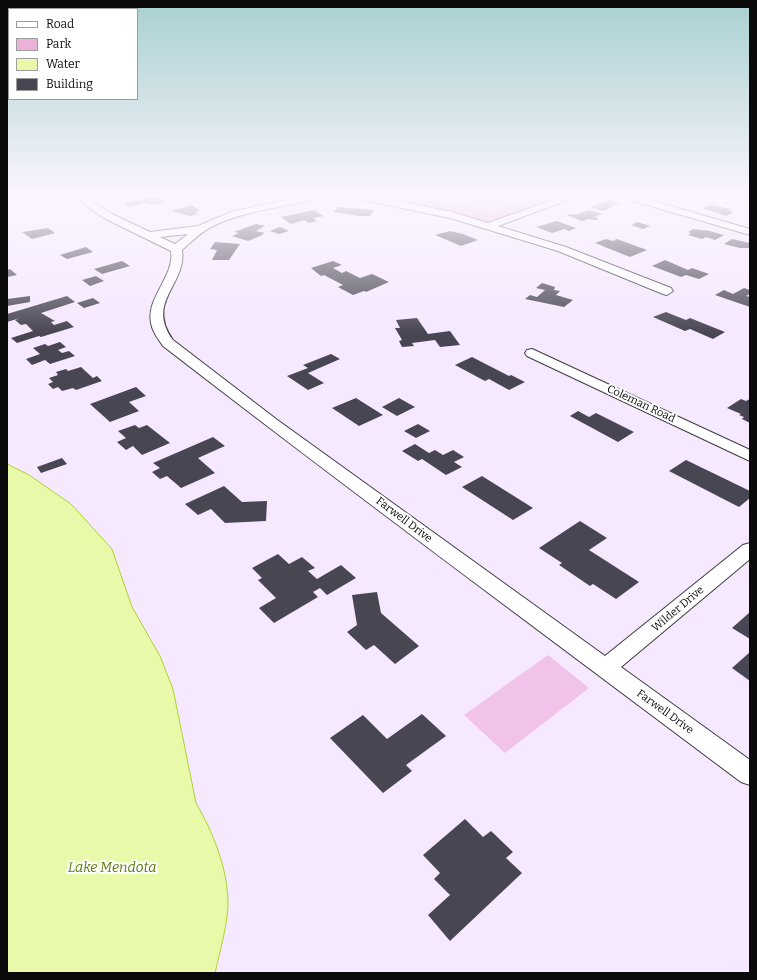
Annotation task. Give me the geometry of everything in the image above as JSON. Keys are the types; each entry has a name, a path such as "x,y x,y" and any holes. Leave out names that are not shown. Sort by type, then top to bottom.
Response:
{"street":[{"path":"160,242 176,249 185,242"},
{"path":"539,242 575,253 667,291"},
{"name":"Farwell Drive","path":"176,249 178,253 175,265 156,313 157,326 168,343 264,416 750,774"},
{"name":"Coleman Road","path":"517,359 535,352 750,456"},
{"name":"Wilder Drive","path":"605,668 750,548"}],"shaded area":[{"path":"548,655 589,688 505,753 464,715"}],"water":[{"name":"Lake Mendota","path":"7,464 29,475 71,504 112,549 132,607 160,656 173,689 196,803 218,850 225,875 228,909 215,973 7,973"}],"building":[{"path":"215,242 240,244 229,260 212,260 217,250 210,249"},
{"path":"451,242 473,242 461,246"},
{"path":"624,242 647,250 630,257 595,243"},
{"path":"728,242 744,242 750,243 750,248 740,248 724,244"},
{"path":"86,247 93,252 67,259 60,255"},
{"path":"665,260 688,270 692,268 709,274 699,279 686,275 681,277 652,266"},
{"path":"122,261 130,266 102,274 94,269"},
{"path":"333,261 342,265 333,268 342,273 346,271 360,278 372,274 389,282 366,292 364,291 353,295 338,287 343,285 324,275 321,276 311,268"},
{"path":"10,269 17,275 7,277 7,270"},
{"path":"96,276 104,281 90,286 82,280"},
{"path":"542,283 555,287 554,290 560,291 556,295 573,300 564,307 525,299 530,295 537,297 545,290 536,288"},
{"path":"744,288 750,290 750,294 746,296 750,297 750,307 715,295 724,290 733,294"},
{"path":"30,296 30,302 7,306 7,299"},
{"path":"67,296 75,302 41,313 55,321 51,322 54,325 67,321 74,327 17,343 11,338 33,331 26,324 21,325 15,320 20,318 7,322 7,314"},
{"path":"93,298 100,303 84,308 77,303"},
{"path":"666,312 686,320 690,318 725,332 713,339 690,329 685,331 653,317"},
{"path":"417,318 428,334 450,331 460,345 440,347 435,340 412,343 414,346 402,347 399,341 402,340 395,328 400,328 396,320"},
{"path":"60,342 66,347 58,350 62,353 69,351 75,356 50,364 45,360 32,365 26,359 40,354 33,348 45,344 48,346"},
{"path":"331,354 340,359 308,373 324,383 308,390 287,376 308,368 303,365"},
{"path":"472,357 509,376 511,375 525,382 509,390 489,379 485,381 455,365"},
{"path":"81,367 93,378 97,376 102,381 76,390 73,388 62,391 58,387 53,389 48,384 53,382 49,378 58,375 56,372 66,369 68,371"},
{"path":"136,387 146,396 129,402 139,411 110,422 90,404"},
{"path":"356,398 383,415 359,426 332,408"},
{"path":"399,398 415,407 397,416 382,407"},
{"path":"741,399 746,401 750,399 750,423 742,419 744,417 739,415 741,414 727,408"},
{"path":"578,411 589,417 596,413 634,432 618,442 570,416"},
{"path":"418,424 430,431 416,438 404,431"},
{"path":"135,425 139,428 147,425 170,443 142,455 133,446 126,450 117,442 126,438 118,431"},
{"path":"213,437 225,446 198,458 215,473 181,488 167,476 160,479 152,472 160,468 153,463"},
{"path":"415,444 429,453 435,450 443,455 453,450 464,457 454,462 462,467 446,475 422,459 418,461 402,451"},
{"path":"62,458 67,464 41,473 37,467"},
{"path":"686,460 750,491 750,498 739,507 669,471"},
{"path":"482,476 533,508 513,520 462,487"},
{"path":"224,486 242,502 267,501 266,521 225,523 211,509 198,515 185,504"},
{"path":"580,521 607,538 589,550 639,582 616,599 593,584 590,586 559,565 562,563 539,548"},
{"path":"278,554 289,564 302,557 315,568 308,571 317,579 341,565 356,578 327,595 320,588 313,592 318,597 274,623 259,608 276,598 258,580 262,578 252,568"},
{"path":"377,592 381,613 419,646 395,664 374,645 366,650 347,632 357,625 352,595"},
{"path":"750,612 750,639 732,628"},
{"path":"750,652 750,681 732,668"},
{"path":"422,714 446,736 406,765 412,771 383,793 330,738 363,715 387,739"},
{"path":"465,819 483,837 491,831 513,852 506,858 522,873 450,941 428,915 450,895 434,879 440,873 423,855"}]}
